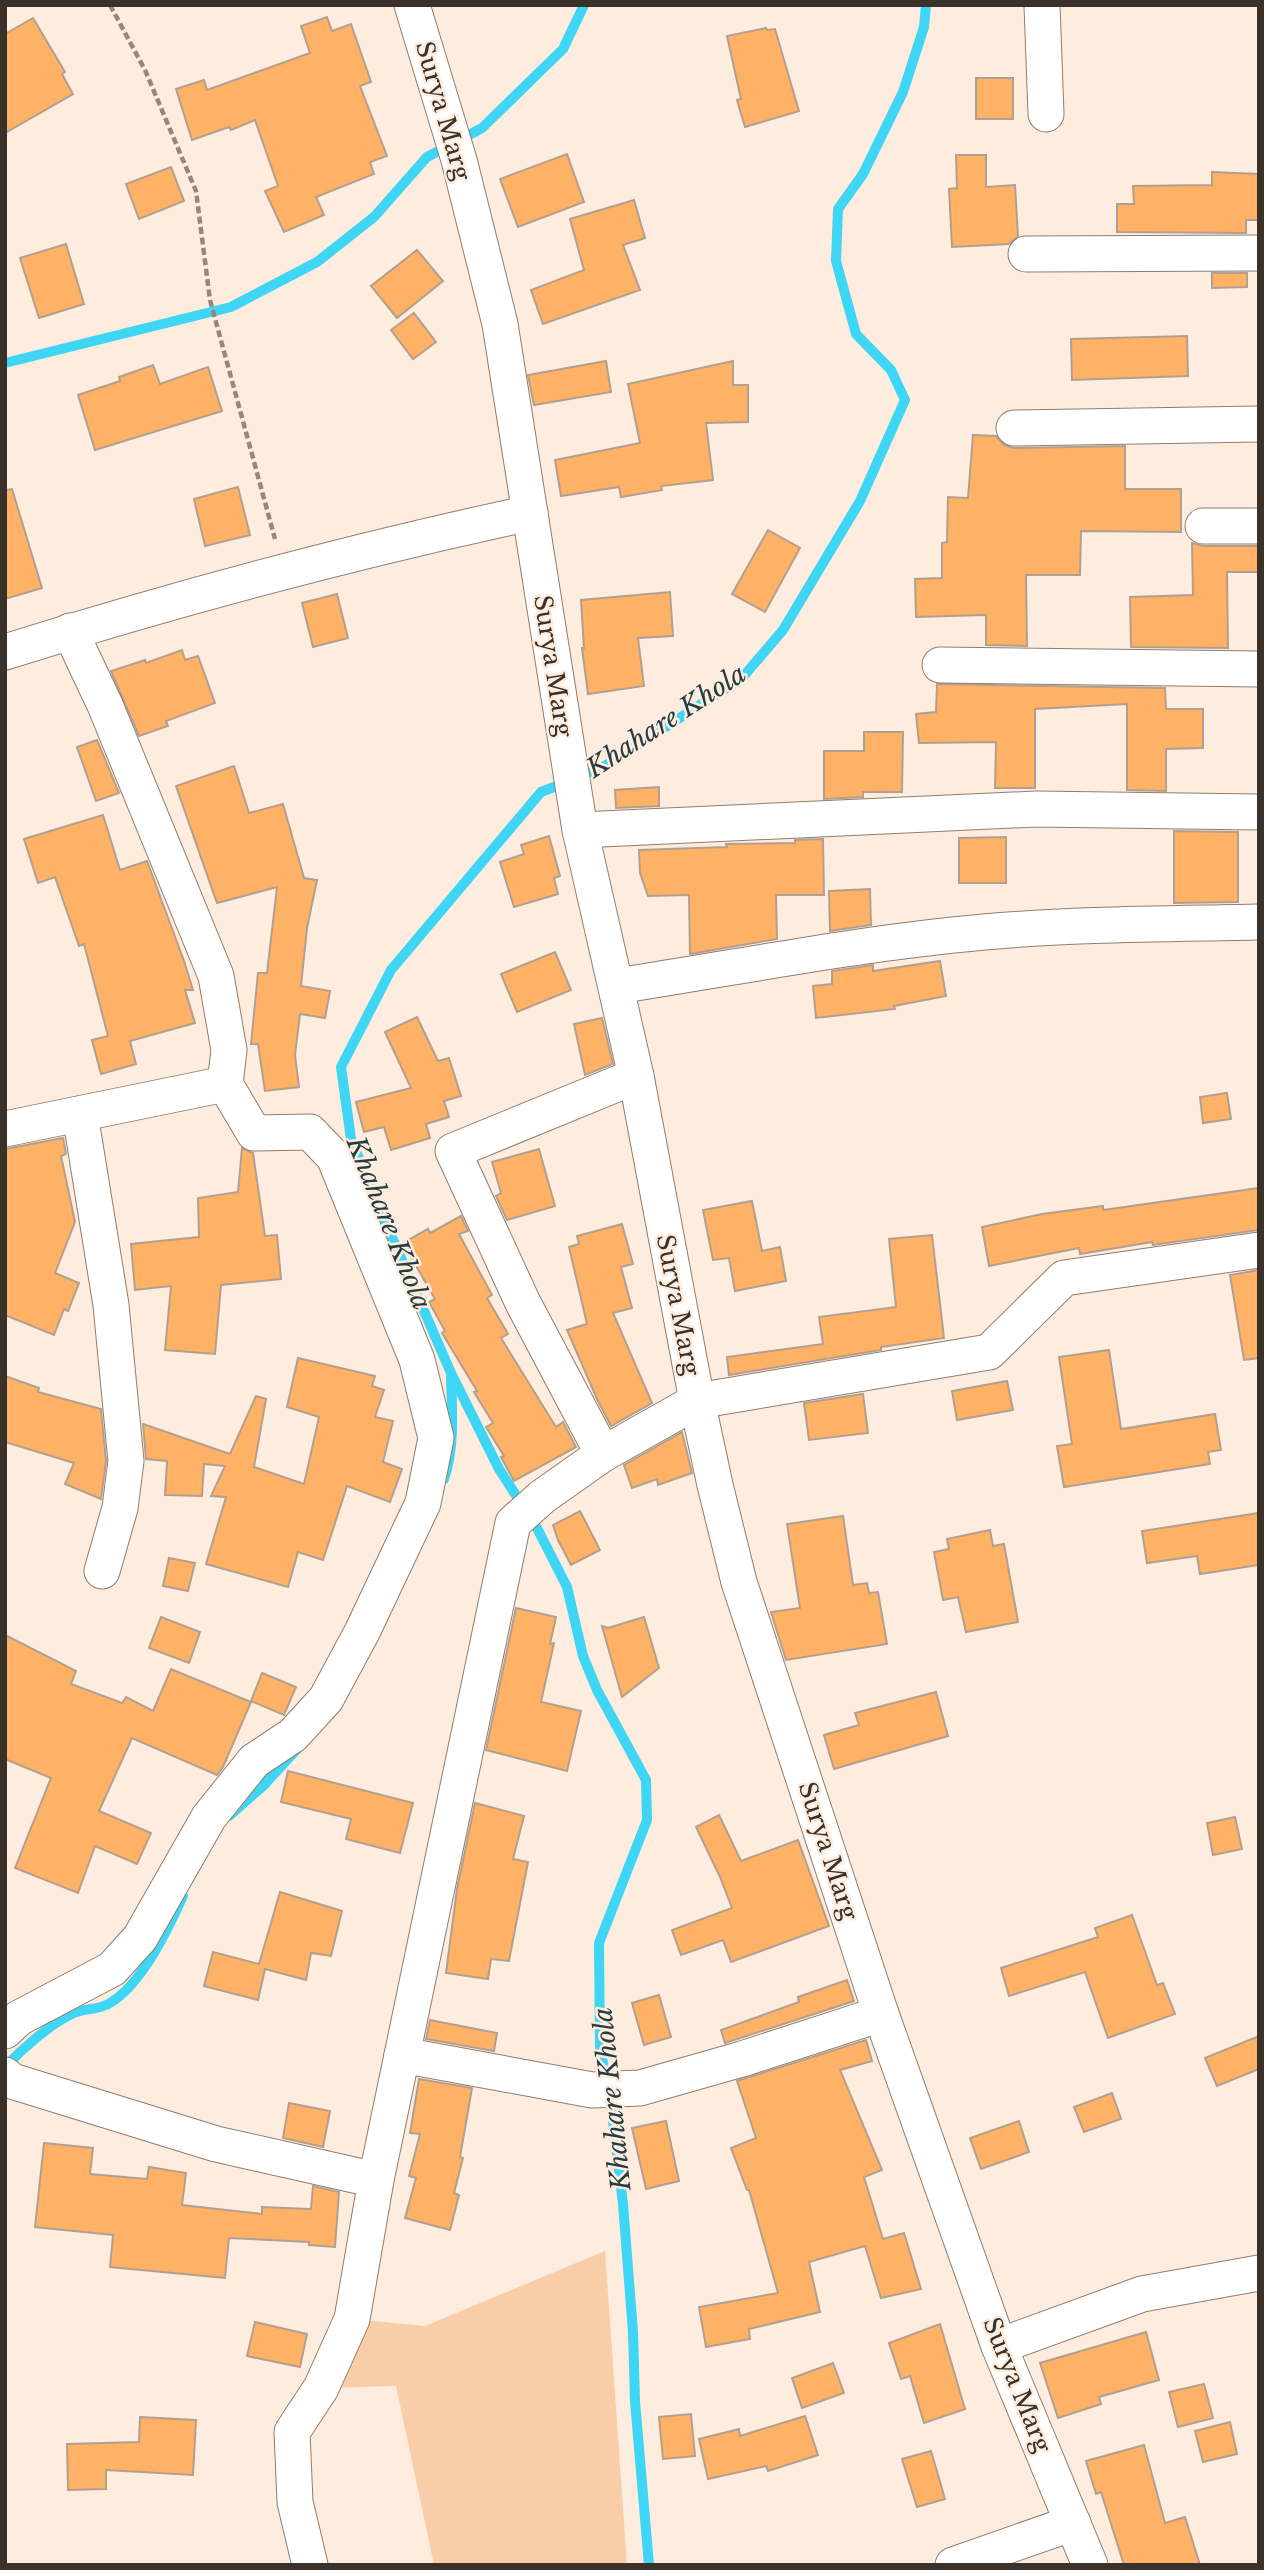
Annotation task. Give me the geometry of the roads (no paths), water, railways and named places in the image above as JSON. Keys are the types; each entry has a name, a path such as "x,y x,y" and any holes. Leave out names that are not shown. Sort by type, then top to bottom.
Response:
{"street":[{"name":"Surya Marg","path":"412,5 459,160 500,324 578,817 636,1076 697,1401 739,1583 881,2014 999,2346 1090,2565"},
{"path":"1042,5 1046,114"},
{"path":"1026,254 1259,253"},
{"path":"1014,428 1259,424"},
{"path":"5,652 284,570 407,539 530,513"},
{"path":"1203,526 1259,526"},
{"path":"5,2031 19,2018 112,1969 140,1938 209,1817 254,1760 293,1735 326,1699 362,1632 423,1503 436,1438 417,1360 334,1157 310,1132 254,1133 225,1084 229,1050 216,976 105,705 70,631"},
{"path":"940,665 1259,669"},
{"path":"578,817 1036,809 1259,812"},
{"path":"617,986 867,946 983,932 1102,925 1259,922"},
{"path":"603,1454 523,1303 453,1152 636,1076"},
{"path":"5,1129 225,1084"},
{"path":"80,1114 111,1305 126,1461 120,1508 102,1571"},
{"path":"310,2565 295,2502 292,2432 321,2388 352,2319 376,2180 513,1523 542,1497 603,1454 697,1401 989,1352 1064,1278 1259,1250"},
{"path":"402,2055 592,2090 640,2088 742,2059 881,2014"},
{"path":"9,2078 216,2144 376,2180"},
{"path":"999,2346 1142,2294 1259,2273"},
{"path":"953,2565 1073,2523"}],"waterway":[{"path":"5,363 231,307 317,262 374,217 427,157 482,128 563,49 584,5"},
{"name":"Khahare Khola","path":"649,2565 635,2401 633,2332 623,2204 610,2096 600,2049 599,1943 647,1820 646,1780 597,1690 583,1656 567,1587 537,1528 499,1469 451,1373 378,1205 351,1139 341,1067 391,970 541,792 600,769 742,678 783,630 860,501 905,400 891,370 856,334 836,261 838,209 863,174 903,92 924,27 926,5"},
{"path":"444,1479 451,1442 451,1377"},
{"path":"229,1816 263,1786 297,1749"},
{"path":"5,2067 28,2045 65,2017 78,2011 106,2005 122,1994 153,1955 183,1896"}]}
